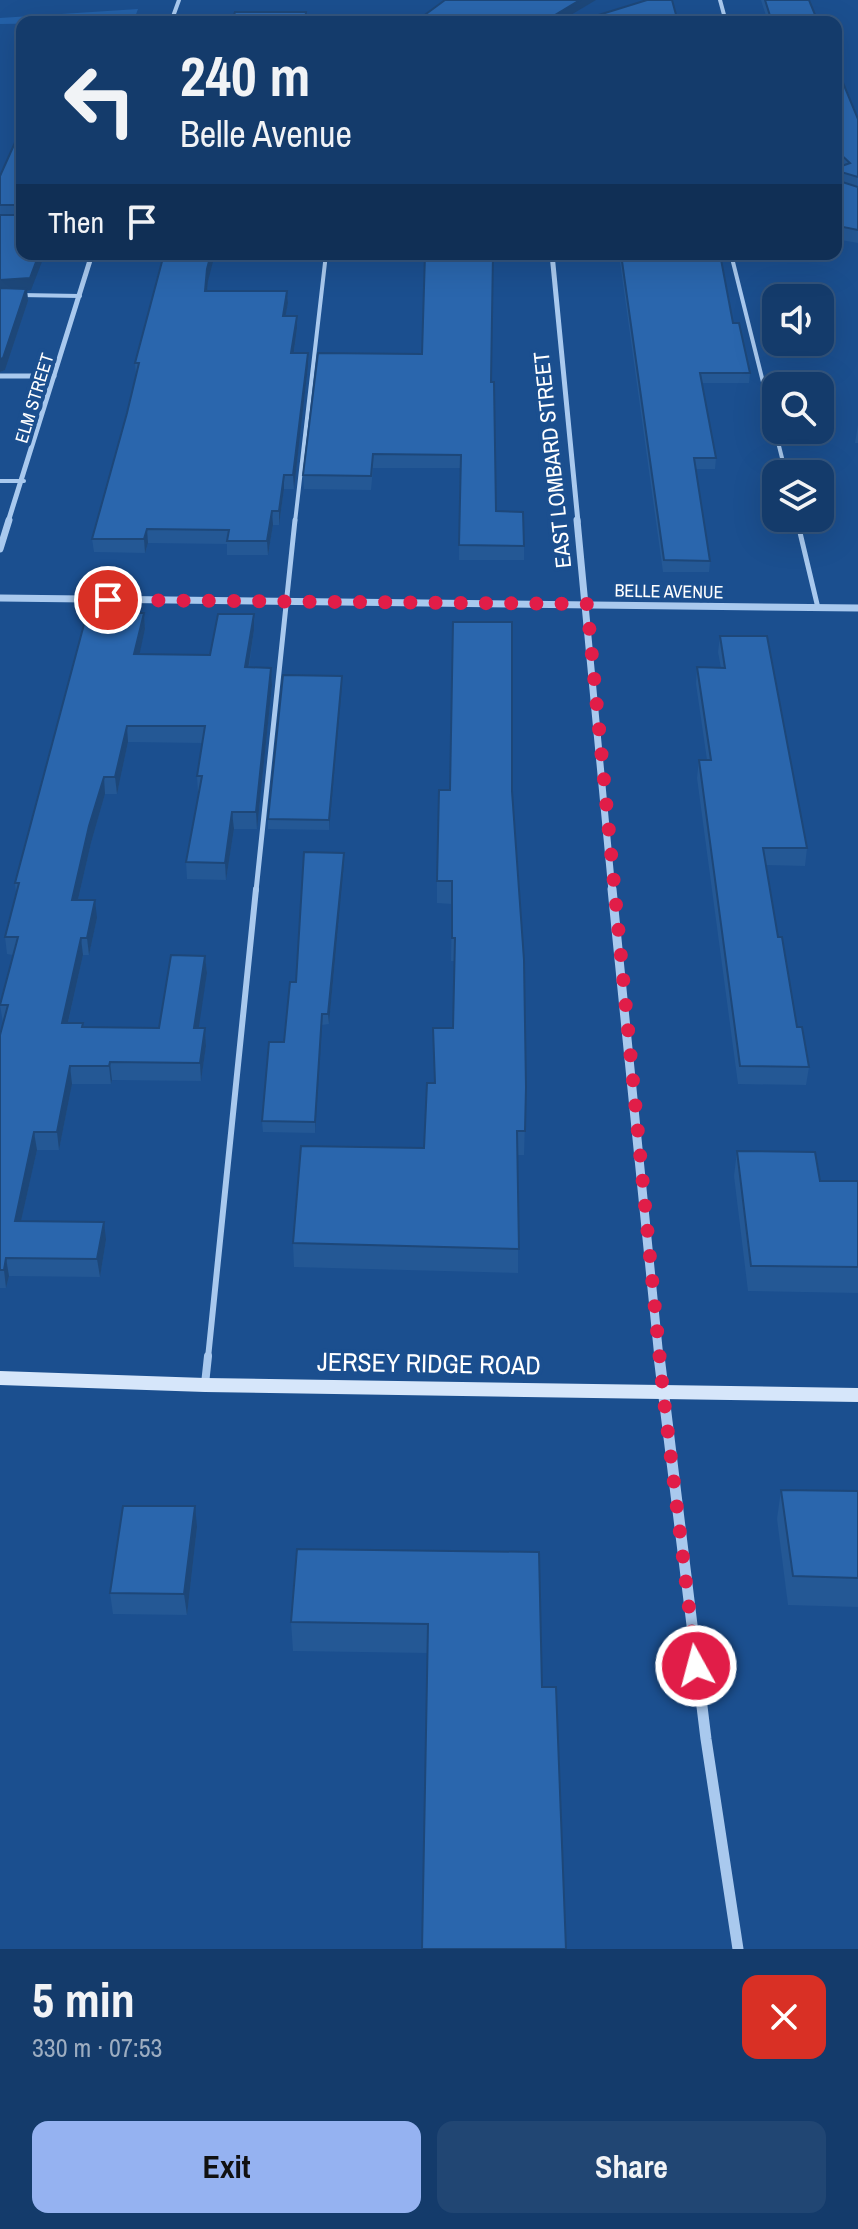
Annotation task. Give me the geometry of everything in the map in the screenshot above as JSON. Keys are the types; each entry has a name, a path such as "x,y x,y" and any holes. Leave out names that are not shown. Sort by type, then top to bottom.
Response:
{"street":[{"name":"ELM STREET","path":"0,549 24,481 90,260"},
{"name":"EAST LOMBARD STREET","path":"553,260 663,1392 714,1795 738,1949"},
{"path":"0,376 54,376"},
{"name":"BELLE AVENUE","path":"0,598 858,608"},
{"name":"JERSEY RIDGE ROAD","path":"0,1378 205,1385 858,1395"}],"lane":[{"path":"205,1385 286,602 325,260"},
{"path":"732,260 782,460"},
{"path":"16,295 80,296"},
{"path":"0,481 24,481"},
{"path":"800,532 818,608"}],"shaded area":[{"path":"138,9 135,16 31,16"},
{"path":"16,17 16,24 0,24 0,18"}],"building":[{"path":"445,0 580,0 554,16 426,14"},
{"path":"647,0 672,0 676,16 595,16"},
{"path":"765,0 809,0 816,16 770,16"},
{"path":"235,12 306,12 306,16 234,16"},
{"path":"842,80 858,119 858,177 842,172 842,166 850,163 842,156"},
{"path":"16,140 16,205 0,205 0,176"},
{"path":"842,182 858,187 858,230 843,227"},
{"path":"0,215 16,215 16,260 37,260 30,278 0,280"},
{"path":"162,260 209,260 205,291 287,291 283,316 297,316 291,353 308,353 293,475 284,475 279,511 272,511 267,541 227,541 229,530 147,529 144,539 92,539 127,413 139,363 135,363"},
{"path":"425,260 493,260 491,382 494,382 496,511 523,512 524,546 459,545 461,455 373,454 371,476 303,475 318,353 422,354"},
{"path":"622,260 721,260 733,323 739,323 750,373 700,373 716,458 694,458 710,561 664,560"},
{"path":"0,288 26,289 3,358 0,359"},
{"path":"87,613 144,613 134,654 210,655 218,614 254,614 245,667 271,668 256,812 232,812 225,863 186,862 202,776 197,776 205,726 127,726 115,777 104,777 72,900 95,900 87,938 81,938 62,1023 83,1023 82,1027 159,1028 171,955 205,956 194,1028 205,1028 200,1063 110,1062 109,1066 70,1066 57,1132 34,1132 15,1221 104,1222 97,1259 6,1258 4,1270 0,1270 0,1035 8,1005 0,1005 18,937 5,937 19,883 15,883"},
{"path":"453,622 512,622 512,791 524,960 526,1087 525,1131 517,1131 519,1249 293,1243 301,1146 424,1148 427,1083 435,1083 433,1028 453,1028 455,938 452,938 452,881 437,881 439,790 450,790"},
{"path":"720,636 767,636 807,848 763,848 778,937 782,937 797,1027 802,1027 809,1067 740,1066 699,760 711,760 697,667 725,668"},
{"path":"283,675 342,676 329,820 268,819"},
{"path":"304,852 344,853 328,1014 322,1014 315,1122 262,1121 269,1042 284,1042 290,982 296,982"},
{"path":"737,1151 815,1152 820,1181 858,1181 858,1267 751,1266"},
{"path":"781,1490 858,1491 858,1578 793,1576"},
{"path":"123,1506 195,1506 184,1594 110,1593"},
{"path":"297,1549 539,1552 542,1687 556,1687 566,1949 422,1949 428,1624 291,1622"}],"route":[{"path":"108,600 587,604 663,1392 696,1666"}]}
